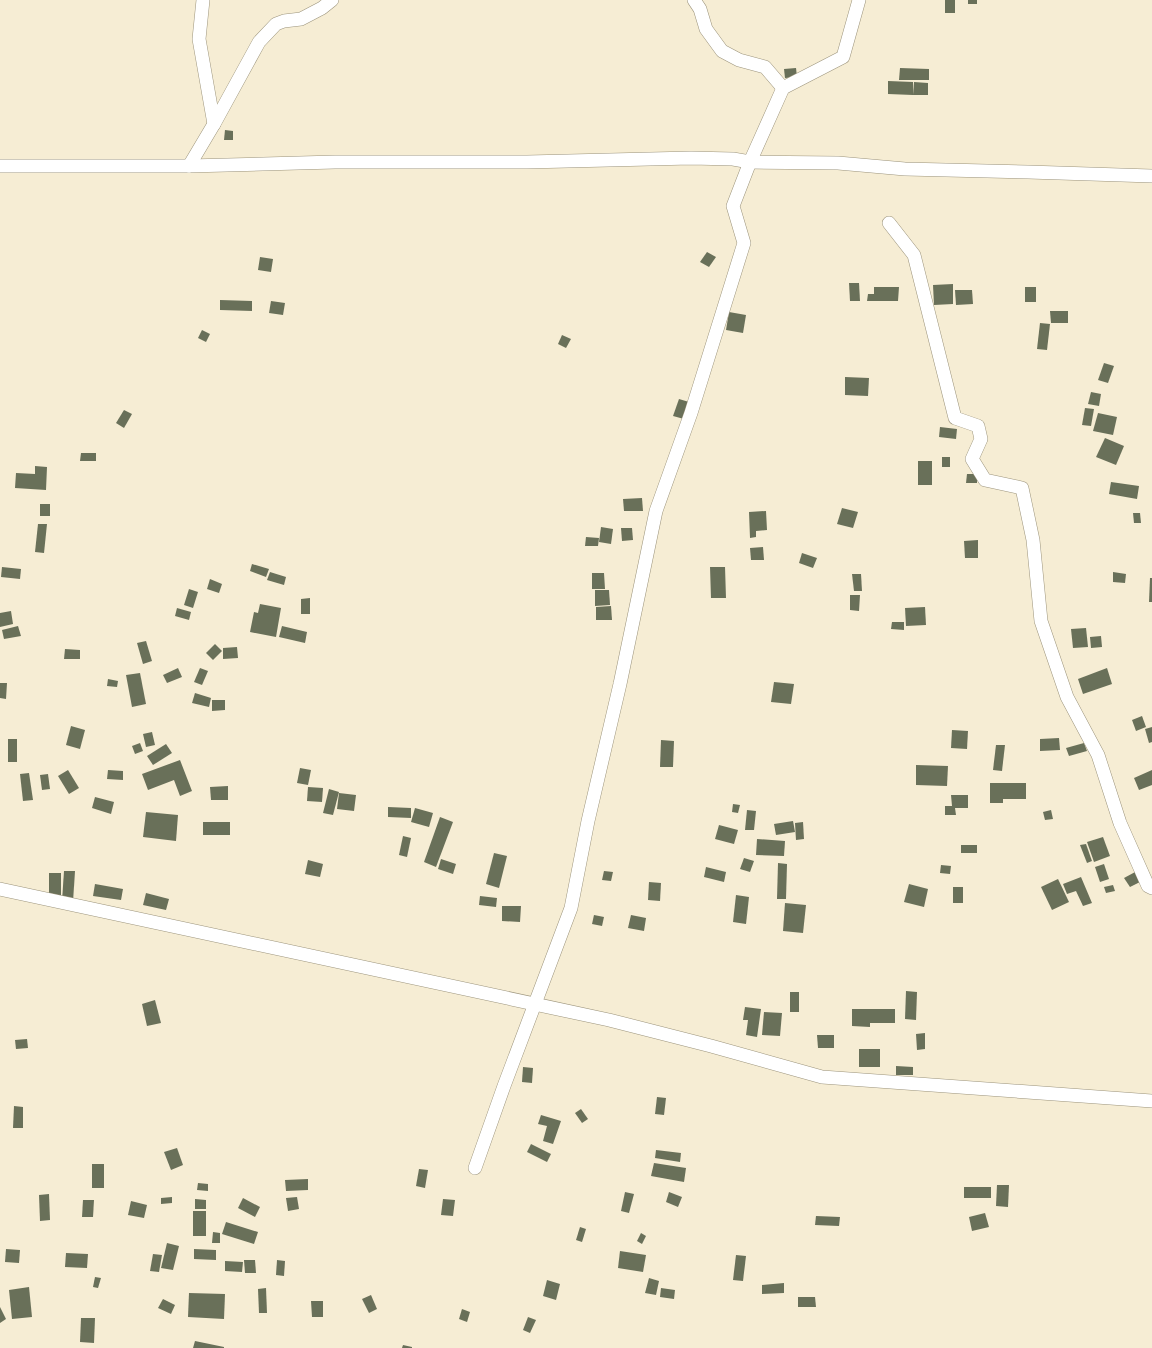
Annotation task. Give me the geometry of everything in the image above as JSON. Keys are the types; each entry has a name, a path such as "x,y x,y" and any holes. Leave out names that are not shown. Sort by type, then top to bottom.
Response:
{"street":[{"path":"203,0 199,39 214,124"},
{"path":"189,166 259,42 276,24 284,21 301,19 322,8 332,0"},
{"path":"694,0 700,9 706,29 722,51 739,60 765,67 783,88"},
{"path":"475,1168 571,908 588,821 620,684 656,511 691,413 744,243 733,206 750,162 783,88 843,57 859,0"},
{"path":"0,166 189,166 335,162 527,162 690,158 734,159 750,162 838,163 905,169 1152,176"},
{"path":"889,224 914,255 955,418 978,426 981,439 972,459 986,480 1022,488 1033,540 1041,621 1067,697 1098,755 1120,823 1148,886 1152,888"},
{"path":"0,889 624,1023 822,1077 1149,1099"}],"building":[{"path":"945,0 955,0 955,13 945,13"},
{"path":"968,0 977,0 977,4 968,4"},
{"path":"796,68 797,77 785,78 784,69"},
{"path":"900,68 929,69 929,80 899,80"},
{"path":"888,81 913,82 913,95 888,94"},
{"path":"914,82 928,83 928,95 913,95"},
{"path":"225,130 233,131 233,140 224,140"},
{"path":"707,252 716,257 709,267 700,262"},
{"path":"260,257 273,259 271,272 258,270"},
{"path":"849,283 859,283 860,301 850,301"},
{"path":"953,284 953,304 934,305 933,285"},
{"path":"874,287 899,287 898,301 867,301 868,294 874,294"},
{"path":"1025,287 1036,287 1036,302 1025,302"},
{"path":"955,290 972,290 973,304 956,305"},
{"path":"220,300 252,301 252,311 220,310"},
{"path":"271,301 285,303 283,315 269,313"},
{"path":"1050,311 1068,311 1068,323 1051,323"},
{"path":"729,312 746,315 743,333 726,330"},
{"path":"1040,323 1050,324 1047,350 1037,349"},
{"path":"202,330 210,334 206,342 198,338"},
{"path":"562,335 571,339 566,348 558,344"},
{"path":"1104,363 1114,366 1108,383 1098,380"},
{"path":"845,377 869,378 868,396 845,395"},
{"path":"1091,392 1101,394 1099,406 1088,404"},
{"path":"679,399 689,402 684,419 673,416"},
{"path":"1085,408 1094,409 1091,426 1082,425"},
{"path":"124,410 132,414 124,428 116,423"},
{"path":"1098,413 1117,417 1113,435 1093,431"},
{"path":"940,427 957,429 956,439 939,437"},
{"path":"1105,438 1124,446 1116,465 1096,457"},
{"path":"81,453 96,453 96,461 80,461"},
{"path":"942,457 950,457 950,467 942,467"},
{"path":"918,461 932,461 932,485 918,485"},
{"path":"35,466 47,467 46,490 15,488 16,473 35,474"},
{"path":"967,474 977,474 977,483 966,483"},
{"path":"1111,482 1139,486 1137,499 1109,494"},
{"path":"642,498 643,511 624,511 623,499"},
{"path":"40,504 50,504 50,516 40,516"},
{"path":"842,508 858,512 853,528 837,524"},
{"path":"766,511 767,530 756,531 756,537 750,538 749,512"},
{"path":"1133,513 1140,513 1141,523 1134,523"},
{"path":"38,524 47,524 44,553 35,552"},
{"path":"601,527 613,529 611,544 599,542"},
{"path":"621,528 632,528 633,540 622,541"},
{"path":"586,537 599,538 598,546 585,546"},
{"path":"978,540 978,558 965,558 964,541"},
{"path":"763,547 764,560 751,560 750,548"},
{"path":"802,553 817,558 813,568 799,563"},
{"path":"252,564 269,569 266,577 250,571"},
{"path":"2,567 21,569 20,579 1,577"},
{"path":"710,567 725,567 726,598 711,598"},
{"path":"270,572 286,577 284,585 267,580"},
{"path":"1113,572 1126,574 1125,583 1113,582"},
{"path":"592,573 604,573 605,589 592,589"},
{"path":"852,574 861,574 862,591 854,591"},
{"path":"1150,578 1152,578 1152,602 1149,602"},
{"path":"210,579 222,584 219,593 207,589"},
{"path":"189,589 198,592 193,608 184,605"},
{"path":"595,590 609,590 610,605 595,606"},
{"path":"850,595 860,595 859,611 850,610"},
{"path":"310,598 310,614 301,614 301,599"},
{"path":"260,604 281,608 276,637 250,632 254,612 258,613"},
{"path":"611,606 612,620 596,620 596,607"},
{"path":"925,607 926,625 906,626 905,608"},
{"path":"177,608 191,612 189,620 175,616"},
{"path":"11,611 13,624 0,627 0,613"},
{"path":"892,622 904,622 904,630 891,629"},
{"path":"18,626 21,636 4,639 2,630"},
{"path":"282,626 307,632 305,643 279,637"},
{"path":"1086,628 1088,647 1073,648 1071,629"},
{"path":"1101,636 1102,647 1091,648 1090,637"},
{"path":"146,641 152,661 143,664 137,643"},
{"path":"215,644 222,651 213,660 206,653"},
{"path":"237,647 238,658 223,659 223,648"},
{"path":"65,649 80,650 80,659 64,659"},
{"path":"178,668 182,677 167,683 163,675"},
{"path":"200,668 208,671 202,685 194,682"},
{"path":"1107,668 1112,684 1083,694 1078,679"},
{"path":"140,673 146,704 132,707 126,675"},
{"path":"108,679 118,681 117,687 107,686"},
{"path":"774,682 794,684 791,704 771,702"},
{"path":"0,683 7,683 6,699 0,698"},
{"path":"195,693 211,698 209,707 192,703"},
{"path":"212,700 225,700 225,710 212,711"},
{"path":"1142,716 1146,727 1136,731 1132,720"},
{"path":"71,726 85,730 80,749 66,745"},
{"path":"1152,727 1152,742 1149,743 1145,729"},
{"path":"952,730 968,731 967,749 951,748"},
{"path":"152,732 155,745 146,747 143,734"},
{"path":"1059,738 1060,750 1040,751 1040,739"},
{"path":"8,739 17,739 17,762 8,762"},
{"path":"661,740 674,741 673,767 660,767"},
{"path":"140,743 143,751 135,754 132,746"},
{"path":"1084,743 1087,751 1069,756 1066,748"},
{"path":"166,744 172,753 153,765 147,756"},
{"path":"996,745 1005,745 1002,771 993,770"},
{"path":"180,760 192,791 180,796 174,780 148,790 142,774"},
{"path":"916,765 948,766 947,786 916,785"},
{"path":"300,768 311,770 308,785 297,783"},
{"path":"68,770 79,788 69,794 58,776"},
{"path":"108,770 123,771 123,780 107,779"},
{"path":"1152,770 1152,785 1139,790 1134,778"},
{"path":"29,773 33,800 23,801 20,774"},
{"path":"48,774 50,789 42,790 40,775"},
{"path":"990,783 1026,783 1026,799 1003,799 1003,803 990,803"},
{"path":"228,786 228,800 211,800 210,787"},
{"path":"308,787 323,788 322,802 307,801"},
{"path":"329,789 339,792 333,815 323,813"},
{"path":"339,793 356,795 354,811 337,809"},
{"path":"951,795 968,795 968,808 955,808 956,815 945,815 945,806 952,806"},
{"path":"95,797 114,802 111,814 92,808"},
{"path":"733,804 740,805 738,813 732,812"},
{"path":"388,807 411,808 411,818 388,817"},
{"path":"415,808 433,813 429,827 411,822"},
{"path":"747,810 756,811 754,830 745,830"},
{"path":"1051,810 1053,819 1045,820 1043,812"},
{"path":"146,812 178,815 176,841 143,837"},
{"path":"440,817 453,822 436,867 424,862"},
{"path":"793,821 795,832 776,835 774,824"},
{"path":"203,822 230,822 230,835 203,835"},
{"path":"803,822 804,839 796,840 795,823"},
{"path":"719,825 738,830 734,844 715,839"},
{"path":"403,836 411,838 407,857 399,855"},
{"path":"1103,837 1110,856 1094,862 1087,842"},
{"path":"757,839 785,841 784,856 756,855"},
{"path":"1086,844 1092,861 1087,863 1080,845"},
{"path":"961,845 977,845 977,853 961,853"},
{"path":"494,853 507,856 499,888 486,884"},
{"path":"744,858 754,861 750,872 740,869"},
{"path":"441,859 456,864 453,874 438,869"},
{"path":"308,860 323,864 320,877 305,874"},
{"path":"778,863 787,864 786,899 777,899"},
{"path":"1104,864 1109,879 1100,882 1095,867"},
{"path":"941,865 951,866 950,874 940,873"},
{"path":"706,867 726,872 724,882 704,877"},
{"path":"64,871 75,871 73,902 62,901"},
{"path":"604,871 613,872 611,881 602,880"},
{"path":"1137,871 1142,881 1130,887 1124,878"},
{"path":"49,873 61,873 61,898 49,898"},
{"path":"1081,877 1092,903 1083,906 1076,891 1067,894 1063,884"},
{"path":"1058,879 1069,902 1052,910 1041,887"},
{"path":"649,882 661,883 660,901 648,900"},
{"path":"95,884 123,889 121,900 93,896"},
{"path":"909,884 928,889 924,907 904,902"},
{"path":"1113,885 1115,891 1106,893 1104,887"},
{"path":"953,887 963,887 963,903 953,903"},
{"path":"146,893 169,899 166,910 143,905"},
{"path":"736,895 749,897 746,924 733,922"},
{"path":"480,896 497,898 496,907 479,905"},
{"path":"785,903 806,905 803,933 783,931"},
{"path":"502,906 521,906 520,922 502,921"},
{"path":"594,915 604,917 602,926 592,924"},
{"path":"631,915 646,918 644,931 628,928"},
{"path":"906,991 917,992 916,1020 905,1019"},
{"path":"790,992 799,992 799,1012 790,1012"},
{"path":"155,1000 161,1023 147,1026 142,1004"},
{"path":"745,1007 761,1009 757,1037 746,1035 748,1020 743,1020"},
{"path":"852,1009 895,1009 895,1023 870,1023 870,1027 852,1026"},
{"path":"764,1012 782,1013 780,1036 762,1035"},
{"path":"925,1033 925,1049 917,1050 916,1034"},
{"path":"817,1035 834,1035 834,1048 818,1048"},
{"path":"27,1039 28,1048 16,1049 15,1040"},
{"path":"859,1049 880,1049 880,1067 859,1067"},
{"path":"896,1066 913,1067 913,1075 896,1075"},
{"path":"523,1067 533,1068 532,1083 522,1082"},
{"path":"657,1097 666,1098 664,1115 655,1114"},
{"path":"14,1106 23,1107 23,1128 13,1128"},
{"path":"581,1109 588,1119 582,1123 575,1113"},
{"path":"541,1115 561,1121 553,1144 543,1141 547,1126 538,1124"},
{"path":"531,1144 551,1154 547,1162 527,1152"},
{"path":"177,1148 183,1165 171,1170 164,1152"},
{"path":"656,1150 681,1153 680,1162 655,1158"},
{"path":"654,1163 686,1168 684,1182 651,1176"},
{"path":"92,1164 104,1164 104,1188 92,1188"},
{"path":"419,1169 428,1170 425,1188 416,1186"},
{"path":"308,1179 308,1190 286,1191 285,1180"},
{"path":"198,1183 208,1184 208,1191 197,1190"},
{"path":"997,1185 1009,1185 1008,1207 996,1206"},
{"path":"964,1187 991,1187 991,1198 964,1198"},
{"path":"625,1192 634,1194 629,1213 621,1211"},
{"path":"669,1192 682,1197 678,1207 666,1202"},
{"path":"49,1194 50,1220 40,1221 39,1195"},
{"path":"172,1197 172,1203 161,1204 161,1198"},
{"path":"297,1197 299,1209 288,1211 286,1198"},
{"path":"243,1198 260,1207 255,1217 238,1208"},
{"path":"195,1199 206,1200 206,1209 195,1209"},
{"path":"443,1199 455,1200 453,1216 441,1215"},
{"path":"83,1200 94,1200 93,1217 82,1217"},
{"path":"131,1201 147,1205 144,1218 128,1215"},
{"path":"193,1211 206,1211 206,1236 193,1236"},
{"path":"985,1213 989,1227 972,1231 969,1217"},
{"path":"816,1216 840,1217 839,1226 815,1225"},
{"path":"226,1222 258,1232 254,1244 222,1234"},
{"path":"580,1227 586,1229 582,1242 576,1240"},
{"path":"213,1232 220,1233 220,1243 212,1243"},
{"path":"641,1233 646,1236 642,1244 637,1241"},
{"path":"167,1243 179,1246 173,1270 161,1268"},
{"path":"6,1249 20,1250 19,1263 5,1262"},
{"path":"194,1249 216,1250 216,1260 194,1259"},
{"path":"620,1251 646,1255 643,1272 618,1268"},
{"path":"66,1253 88,1254 87,1268 65,1267"},
{"path":"153,1254 162,1255 159,1272 150,1271"},
{"path":"736,1255 746,1256 743,1281 733,1280"},
{"path":"244,1260 255,1260 256,1273 245,1273"},
{"path":"277,1260 285,1261 284,1276 276,1275"},
{"path":"225,1261 243,1262 242,1272 225,1271"},
{"path":"95,1277 101,1278 98,1288 93,1287"},
{"path":"649,1278 659,1281 656,1295 645,1293"},
{"path":"547,1280 560,1284 556,1300 543,1296"},
{"path":"784,1283 784,1293 762,1294 762,1285"},
{"path":"29,1287 32,1317 12,1319 9,1290"},
{"path":"266,1288 267,1313 259,1313 258,1289"},
{"path":"661,1288 675,1290 674,1299 660,1297"},
{"path":"189,1293 225,1294 224,1319 188,1317"},
{"path":"371,1295 377,1309 369,1313 362,1299"},
{"path":"798,1297 815,1297 816,1307 798,1307"},
{"path":"163,1299 175,1305 171,1314 158,1308"},
{"path":"311,1301 323,1301 323,1317 312,1317"},
{"path":"0,1307 6,1319 0,1323"},
{"path":"462,1309 470,1312 467,1322 459,1319"},
{"path":"528,1317 536,1320 530,1333 523,1330"},
{"path":"81,1318 95,1318 94,1343 80,1342"},
{"path":"195,1341 224,1347 224,1348 193,1348"},
{"path":"403,1345 412,1347 412,1348 402,1348"}]}
